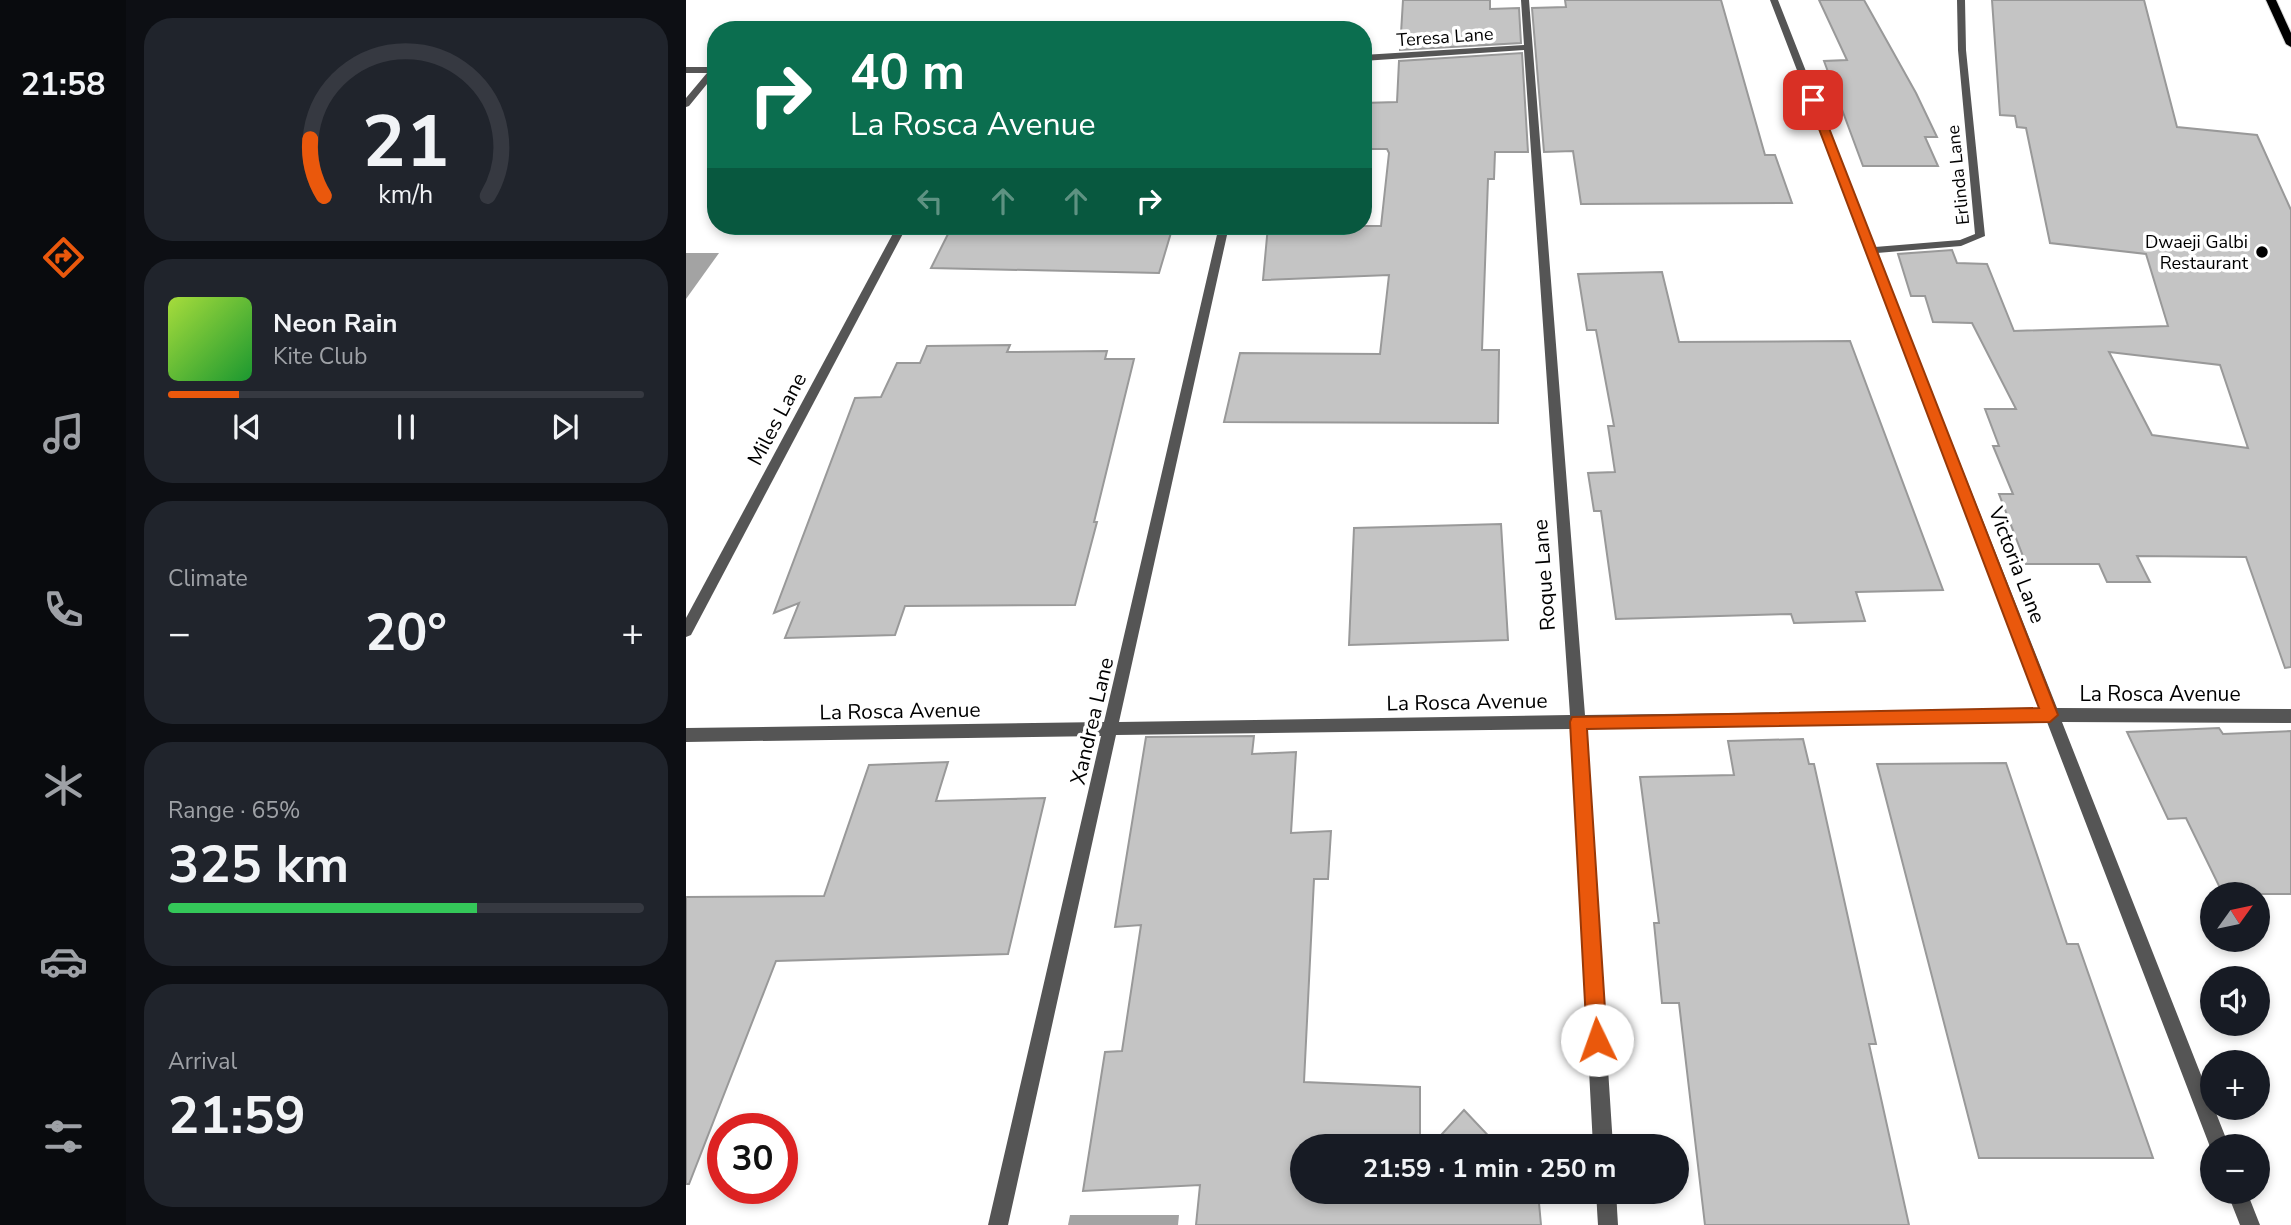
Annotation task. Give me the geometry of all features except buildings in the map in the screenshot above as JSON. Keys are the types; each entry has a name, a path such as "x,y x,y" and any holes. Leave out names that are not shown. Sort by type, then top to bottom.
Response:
{"main road":[{"path":"2271,0 2291,44"}],"street":[{"name":"Roque Lane","path":"1525,0 1578,722 1602,1134"},
{"name":"Victoria Lane","path":"1774,0 2214,1134"},
{"name":"Erlinda Lane","path":"1872,250 1961,243 1980,236 1962,50 1961,0"},
{"name":"Teresa Lane","path":"1372,57 1528,47"},
{"path":"686,70 707,70"},
{"path":"686,104 707,79"},
{"name":"Miles Lane","path":"686,631 897,235"},
{"name":"Xandrea Lane","path":"998,1225 1222,235"},
{"name":"La Rosca Avenue","path":"686,735 2050,715 2291,716"},
{"path":"1607,1204 1608,1225"},
{"path":"2242,1204 2250,1225"}],"shaded area":[{"path":"686,253 719,253 686,299"},
{"path":"1070,1215 1179,1215 1178,1225 1068,1225"}],"place":[{"name":"Dwaeji Galbi Restaurant","path":"2262,252"}],"route":[{"path":"1597,1040 1578,722 2050,715 1813,100"}]}
